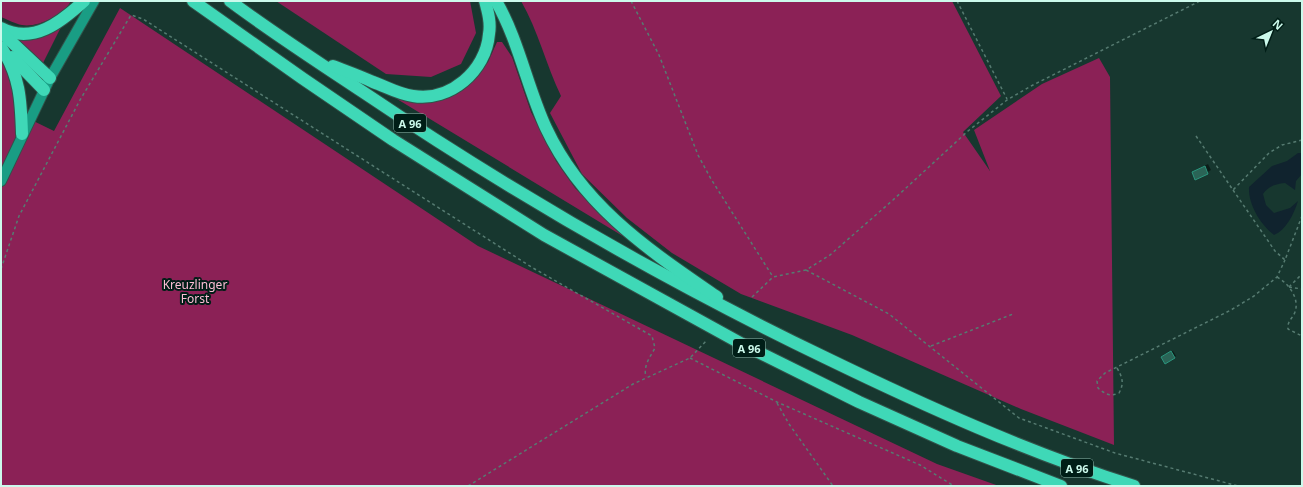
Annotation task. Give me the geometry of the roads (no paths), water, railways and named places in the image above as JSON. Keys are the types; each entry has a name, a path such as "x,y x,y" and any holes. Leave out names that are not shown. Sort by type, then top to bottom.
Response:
{"highway":[{"path":"1,28 20,35 39,33 70,14 84,1"},
{"name":"A 96","path":"193,1 393,140 544,236 742,344 860,402 957,446 1061,486"},
{"name":"A 96","path":"230,1 412,124 559,216 696,293 758,325 966,424 1082,470 1134,486"},
{"path":"311,57 399,94 426,97 447,92 467,79 482,59 489,35 489,15 485,1"},
{"path":"496,1 509,26 546,129 570,170 587,193 605,213 628,233 758,325"},
{"path":"1,32 50,78"},
{"path":"1,46 44,90"},
{"path":"1,46 16,74 22,103 22,134"}],"main road":[{"path":"1,181 22,134 50,78 94,1"}],"water":[{"path":"1298,153 1302,153 1302,174 1296,181 1295,190 1285,183 1281,183 1270,187 1263,194 1266,205 1274,213 1290,208 1298,201 1289,221 1278,233 1274,235 1264,225 1256,213 1249,193 1249,187 1272,166 1287,161"}],"park label":[{"name":"Kreuzlinger Forst","path":"195,291"}]}
